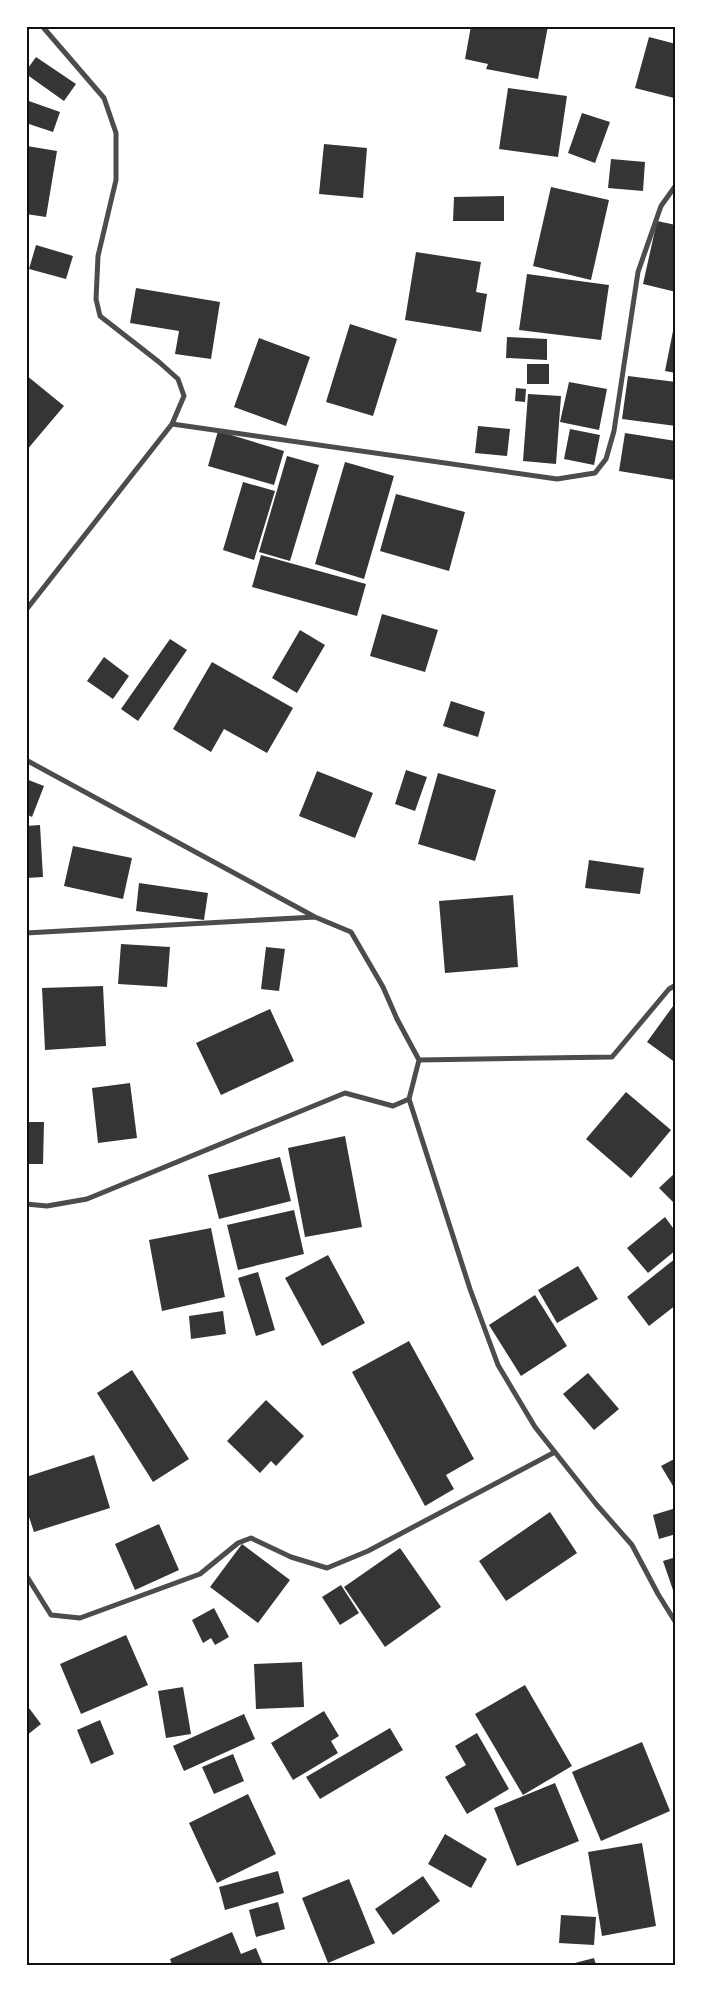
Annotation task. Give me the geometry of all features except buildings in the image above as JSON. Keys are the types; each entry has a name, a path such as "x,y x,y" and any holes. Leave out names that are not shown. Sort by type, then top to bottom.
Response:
{"street":[{"path":"26,610 172,424 184,396 178,379 100,316 96,299 98,256 116,180 116,133 104,98 42,26"},
{"path":"172,424 557,479 595,473 606,459 614,431 638,272 661,206 676,185"},
{"path":"26,760 315,917 351,932 383,987 397,1019 419,1060 409,1100 470,1289 498,1365 535,1427 596,1504 632,1545 676,1623"},
{"path":"26,933 315,917"},
{"path":"419,1060 612,1057 668,988 676,985"},
{"path":"26,1204 47,1206 87,1200 345,1093 393,1106 409,1100"},
{"path":"26,1575 51,1615 80,1618 200,1574 238,1542 251,1538 291,1557 327,1568 368,1551 555,1452"}]}
